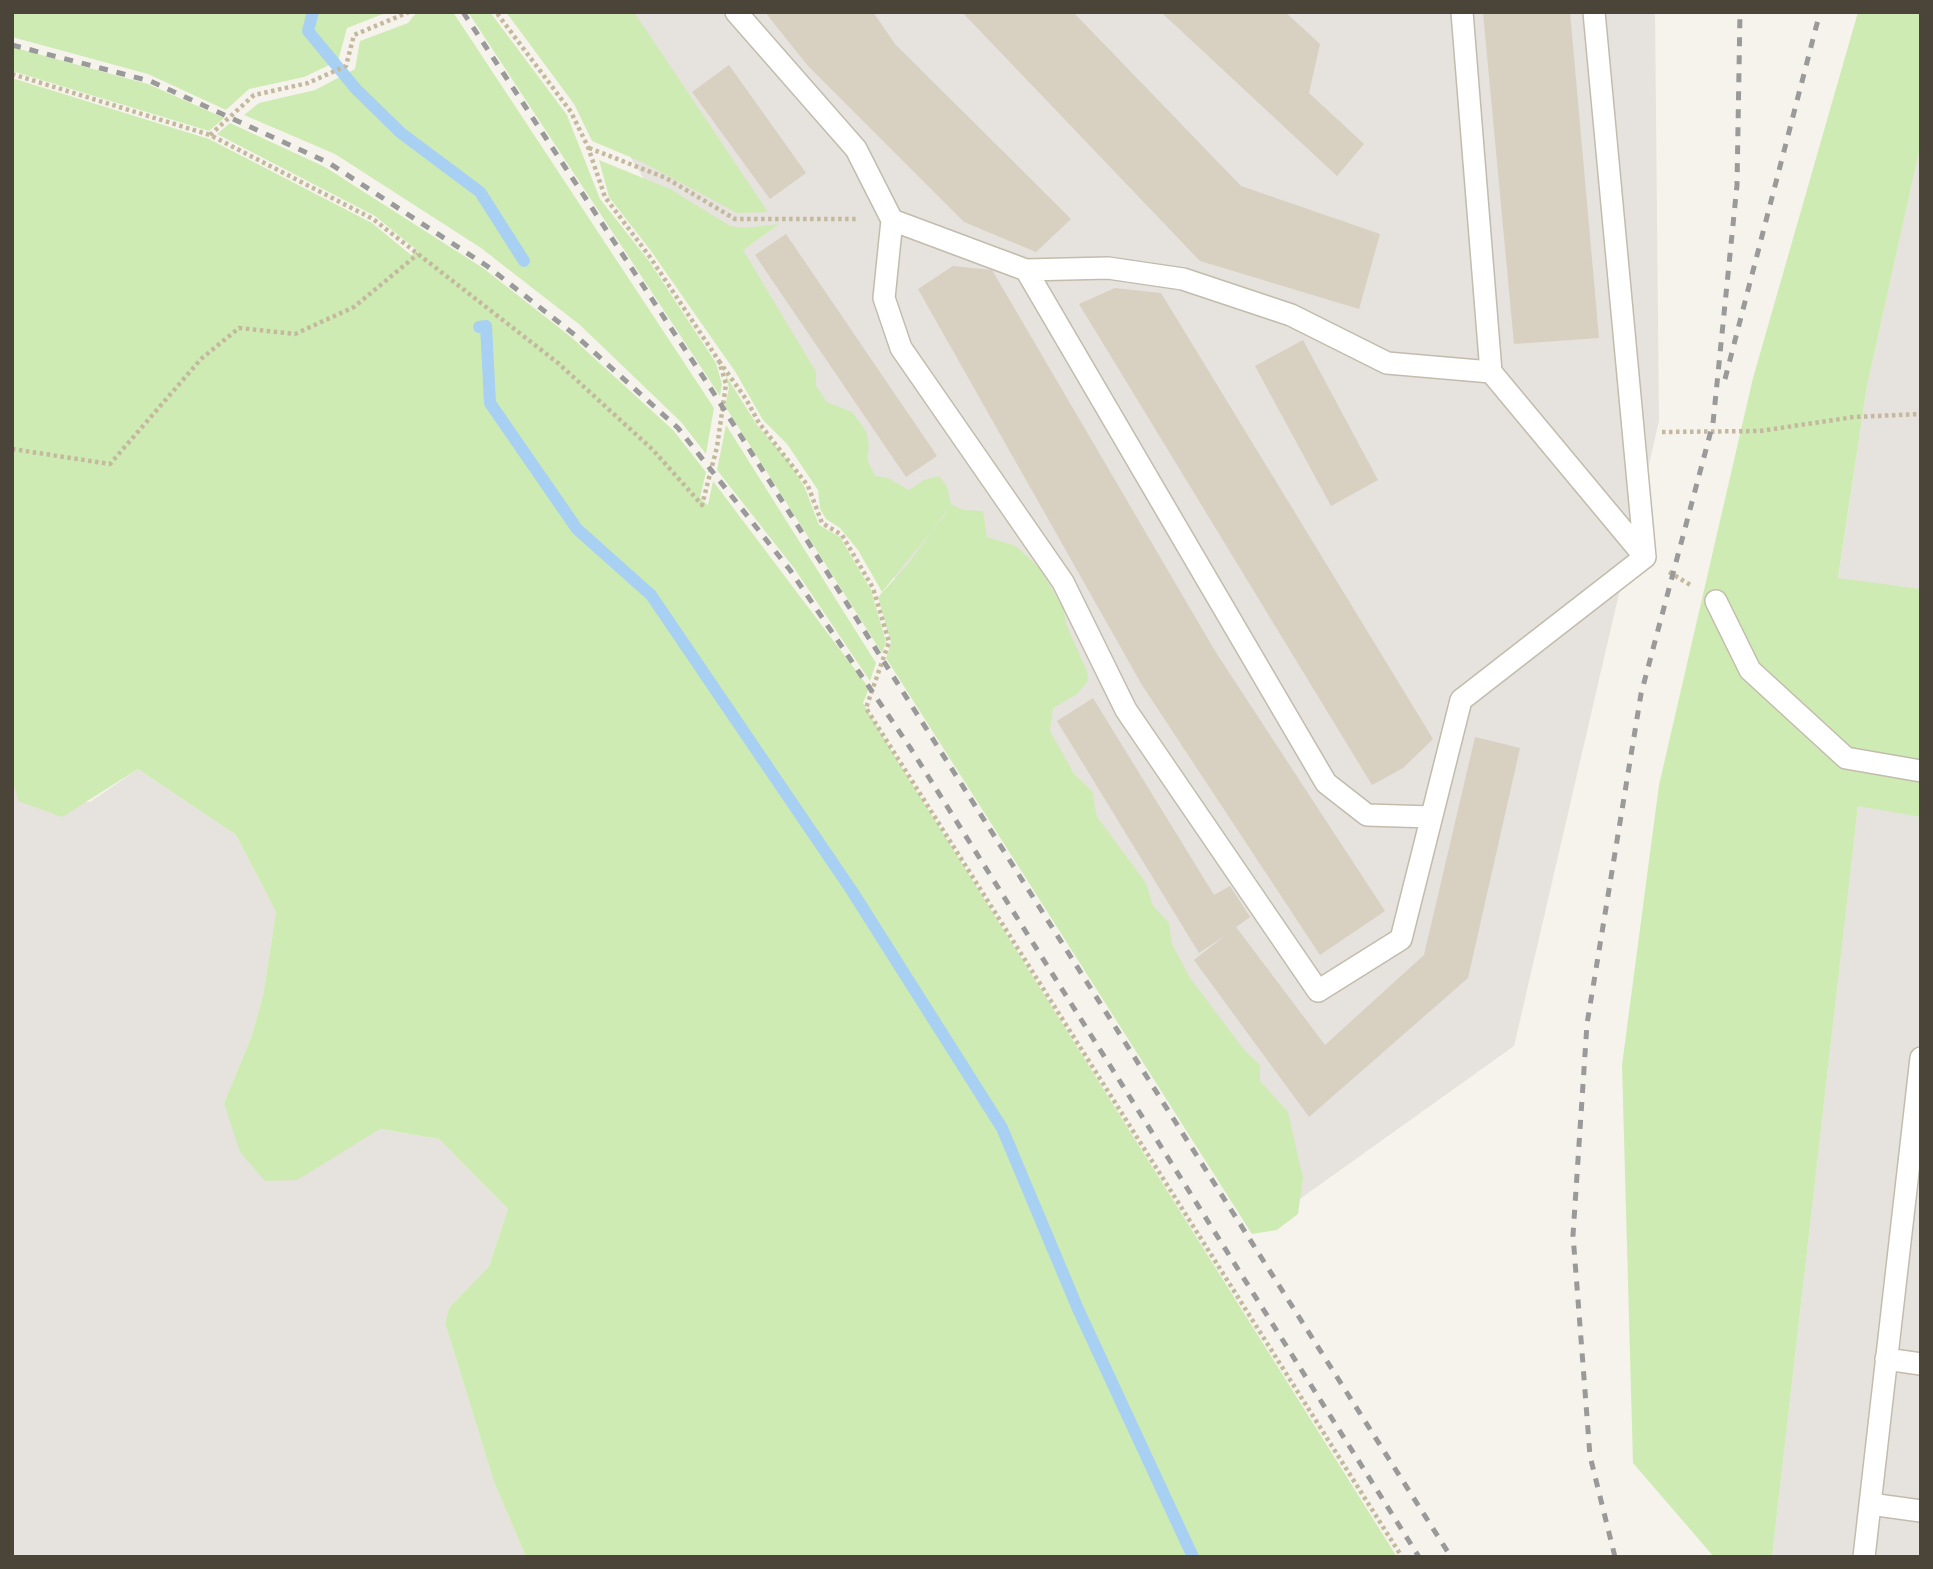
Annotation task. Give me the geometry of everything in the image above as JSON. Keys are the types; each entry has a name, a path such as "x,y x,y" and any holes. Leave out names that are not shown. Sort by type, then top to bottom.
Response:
{"lane":[{"path":"736,12 856,149 892,220 884,298 901,348 1063,582 1126,710 1318,991 1401,939 1461,700 1645,557"},
{"path":"1462,12 1490,372 1645,557"},
{"path":"1594,12 1645,557"},
{"path":"892,220 1026,271 1108,268 1183,279 1291,315 1387,363 1490,372"},
{"path":"1026,271 1326,783 1367,815 1431,817"},
{"path":"1716,601 1749,670 1846,758 1921,771"},
{"path":"1864,1557 1886,1359 1911,1225 1921,1061"},
{"path":"1886,1359 1921,1364"},
{"path":"1870,1504 1921,1511"}],"path":[{"path":"210,135 254,95 308,83 346,66 354,35 409,12"},
{"path":"496,12 571,112 588,147 605,197 650,257 746,398 759,423 808,486 822,523 842,535 873,588 889,642 866,708 1402,1557"},
{"path":"12,74 210,135 373,219 519,330 608,406 653,450 702,505 717,447 726,384 719,361"},
{"path":"588,147 666,178 735,219 892,220"},
{"path":"12,449 110,464 201,359 239,328 295,334 354,307 418,254"},
{"path":"1633,433 1760,431 1854,418 1921,414"},
{"path":"1645,557 1716,601"}],"shaded area":[{"path":"539,12 1655,12 1659,421 1514,1046 1290,1206"},
{"path":"1921,143 1921,589 1838,579 1867,386"},
{"path":"138,769 236,835 276,912 263,996 251,1038 224,1103 297,1179 379,1129 439,1139 508,1209 489,1266 449,1308 445,1323 494,1482 526,1557 12,1557 12,777 19,801 90,802"},
{"path":"1858,805 1921,817 1921,1557 1772,1557"}],"green space":[{"path":"12,12 388,12 347,28 338,61 304,77 249,89 226,110 148,74 12,37"},
{"path":"417,12 453,12 714,408 706,454 681,422 580,325 481,248 335,154 244,115 259,103 315,90 355,69 360,41 408,23"},
{"path":"468,12 490,12 567,115 600,199 649,261 716,363 722,384 720,396"},
{"path":"506,12 634,12 768,212 737,213 642,162 592,141 574,104"},
{"path":"1858,12 1921,12 1921,143 1867,386 1838,578 1921,589 1921,817 1858,806 1772,1557 1714,1557 1633,1463 1622,1065 1659,785 1753,378"},
{"path":"12,47 148,84 224,118 209,131 12,71"},
{"path":"12,78 209,139 372,223 411,255 418,251 375,216 217,134 230,123 325,167 483,268 571,337 673,430 706,472 700,498 708,505 713,481 869,688 863,703 897,760 1397,1557 526,1557 494,1482 445,1323 449,1308 489,1266 508,1209 439,1139 380,1129 297,1180 265,1181 240,1152 224,1103 251,1038 263,996 276,912 236,835 138,769 62,817 18,801 12,777"},
{"path":"599,160 670,189 730,226 744,228 779,224 743,250 816,372 816,386 827,402 852,412 866,431 869,445 867,459 875,476 888,478 909,490 924,480 939,476 947,487 951,503 943,517 882,592 858,550 840,528 826,519 820,509 818,490 787,444 763,420 736,373 651,251 609,197"},
{"path":"725,374 757,425 789,462 805,488 819,525 840,537 871,590 886,642 882,653 725,406 729,388"},
{"path":"726,425 876,663 870,681 794,568 717,470"},
{"path":"951,504 963,510 983,511 987,537 1016,546 1039,568 1064,609 1066,624 1087,671 1088,681 1077,694 1053,708 1050,731 1074,774 1092,791 1097,817 1146,883 1153,906 1169,923 1172,944 1190,978 1245,1051 1260,1065 1260,1081 1288,1112 1303,1178 1298,1214 1277,1230 1252,1234 886,658 891,643 878,597 908,564"}],"building":[{"path":"765,12 873,12 895,44 1071,219 1036,252 964,222 808,66"},
{"path":"962,12 1073,12 1241,186 1380,234 1359,309 1200,261"},
{"path":"1161,12 1285,12 1320,44 1309,93 1364,144 1337,176"},
{"path":"1483,12 1570,12 1599,338 1514,344"},
{"path":"729,65 806,173 770,199 692,92"},
{"path":"786,234 937,456 906,477 755,255"},
{"path":"953,266 992,270 1215,651 1385,911 1320,955 1142,685 918,289"},
{"path":"1115,288 1161,293 1433,739 1403,768 1372,785 1079,304"},
{"path":"1303,340 1378,480 1331,506 1255,366"},
{"path":"1093,698 1214,895 1230,886 1250,917 1236,927 1325,1045 1424,955 1475,737 1520,748 1468,978 1309,1117 1194,960 1226,935 1199,953 1057,721"}],"waterway":[{"path":"313,12 308,31 356,89 401,133 480,192 524,261"},
{"path":"479,327 486,326 490,403 577,529 651,595 852,891 1002,1128 1078,1309 1193,1557"}],"railway":[{"path":"463,12 713,392 1451,1557"},
{"path":"1615,1557 1590,1456 1573,1235 1587,1024 1641,694 1713,423 1737,185 1740,12"},
{"path":"1725,379 1820,12"},
{"path":"12,45 150,81 329,163 487,266 575,335 678,428 790,570 911,749 1419,1557"}]}
